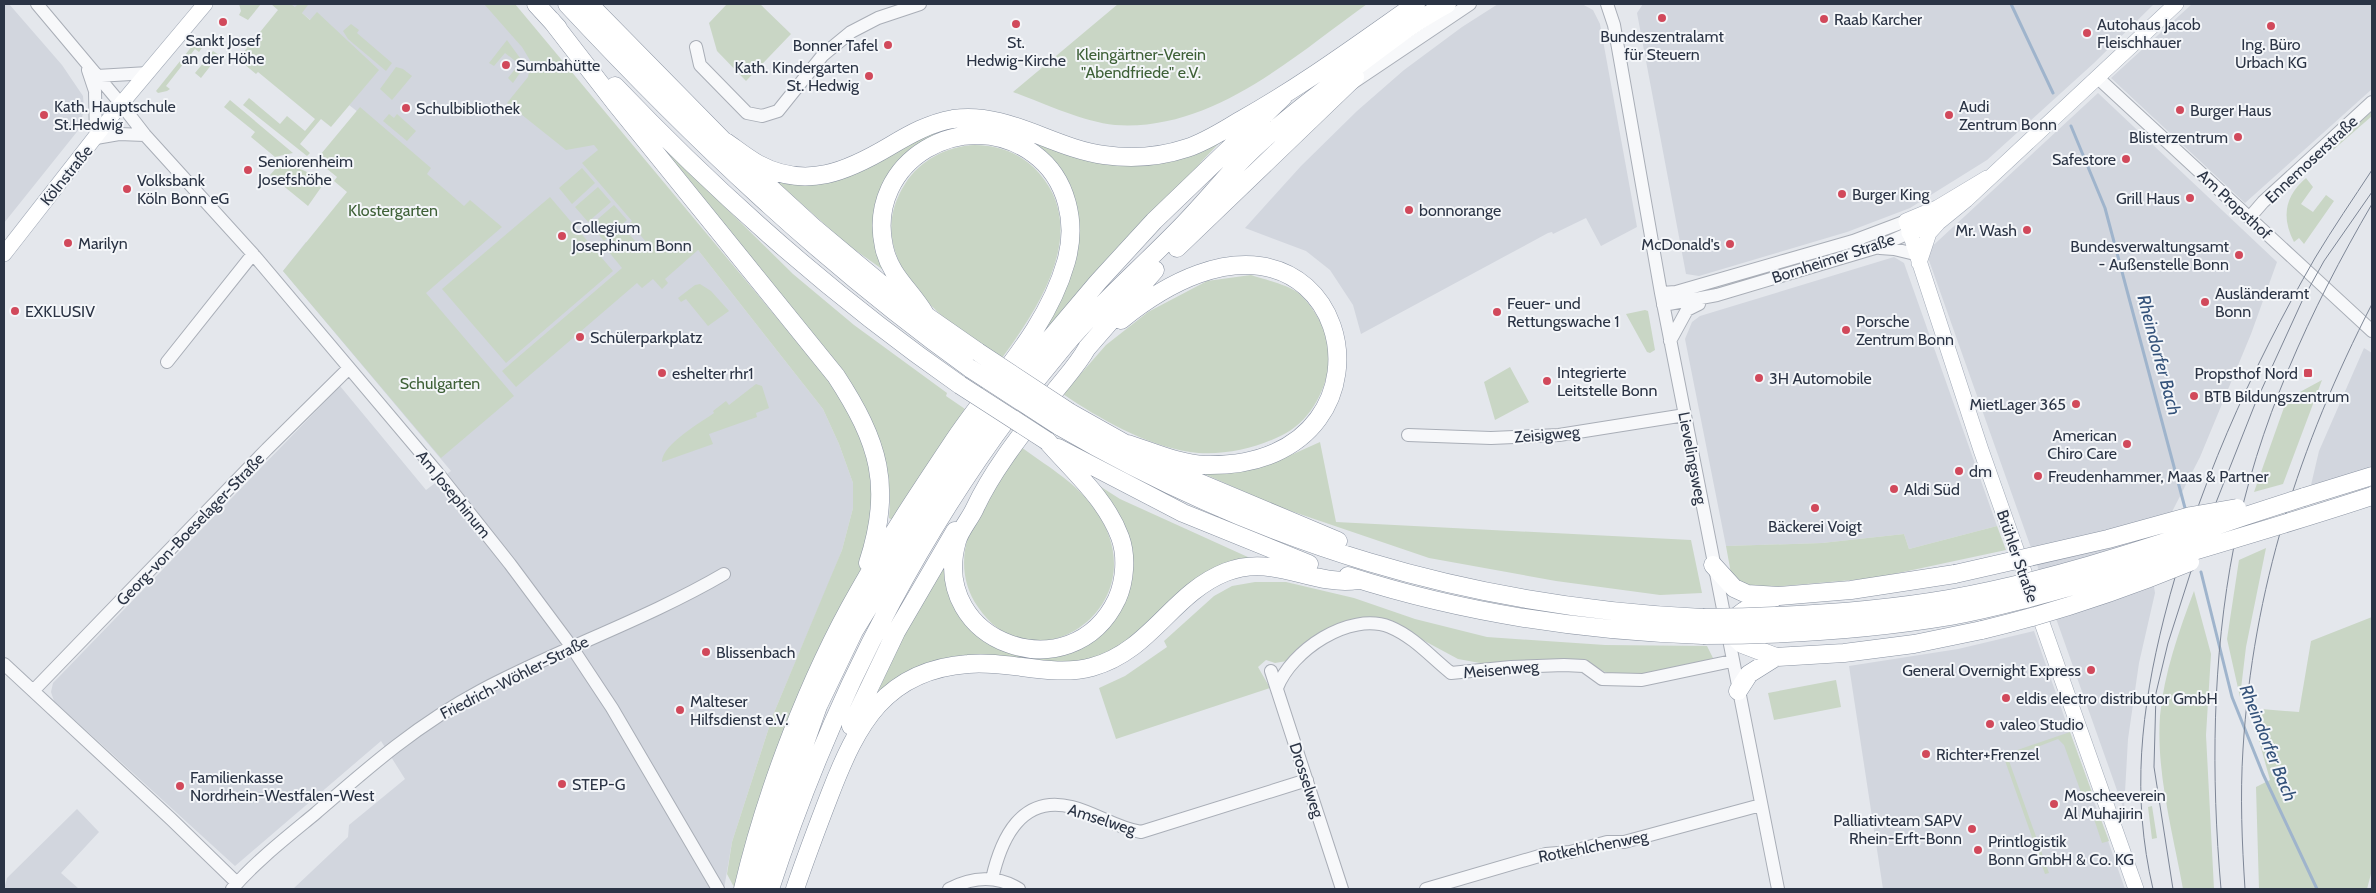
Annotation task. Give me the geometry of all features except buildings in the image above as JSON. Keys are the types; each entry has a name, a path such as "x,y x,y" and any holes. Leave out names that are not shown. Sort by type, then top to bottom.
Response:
{"highway":[{"path":"536,4 642,114 745,212 864,314 960,385 1047,441 1183,514 1294,559 1358,580 1440,602 1526,619 1629,632 1778,617 1862,612 1949,599 2031,580 2114,557 2372,476"},
{"path":"567,4 683,125 780,217 886,306 971,370 1064,419 1178,461 1204,465 1242,463 1269,456 1297,440 1314,423 1329,401 1336,383 1338,346 1335,330 1312,291 1288,274 1272,267 1240,264 1212,268 1189,276 1142,302 1120,320 1092,352 1080,360"},
{"path":"589,4 765,184 813,227 886,288 978,352 1064,419 1148,475 1221,509 1310,544 1392,570 1475,590 1560,605 1780,635 1862,628 1952,616 2035,597 2276,528"},
{"path":"726,142 769,169 789,175 814,176 851,168 937,122 974,118 1012,125 1086,152 1119,157 1146,157 1181,150 1205,140 1283,97 1416,4"},
{"path":"770,889 788,835 822,748 871,642 911,566 946,508 1020,400 1090,316 1139,270 1244,158 1304,106 1382,47 1447,4"},
{"path":"551,20 616,104 836,376 857,408 870,436 880,472 881,504 876,537 858,592"},
{"path":"1047,441 1105,508 1121,539 1124,561 1122,584 1112,610 1096,628 1064,647 1036,650 1011,646 988,634 976,624 962,603 957,590 954,558 957,540 977,500 1046,403 1080,360 1086,348 1114,314 1156,268 1347,87 1382,47"},
{"path":"754,889 818,706 854,631 985,420 1000,398 1116,262 1202,173 1283,97"},
{"path":"743,889 769,797 790,740 818,674 858,592 952,442 1031,336 1059,285 1070,246 1071,232 1068,207 1055,176 1036,155 1016,144 996,137 963,135 934,143 911,159 898,175 886,198 883,214 883,244 893,273 926,314"},
{"path":"1128,444 1167,467 1220,492 1326,537 1378,556 1392,570"},
{"path":"1779,596 1752,604 1737,615 1726,628 1742,644 1776,657 1844,653 1914,644 2043,615 2108,595 2276,528 2372,495"},
{"path":"1713,564 1734,588 1747,594 1779,596 1868,588 1955,574 2108,539 2191,516 2304,497"},
{"path":"788,889 820,801 873,678 926,578 967,510 977,500"},
{"path":"795,889 816,830 856,733 878,704 910,680 936,669 969,664 1065,670 1099,665 1116,659 1139,644 1202,585 1227,571 1246,566 1265,565 1341,582 1358,580"},
{"path":"1738,691 1749,674 1776,657"}],"main road":[{"name":"Kölnstraße","path":"4,254 122,104 205,4"},
{"name":"Bornheimer Straße","path":"1907,227 1939,222 1966,200 1987,178 2098,78 2176,4"},
{"name":"Bornheimer Straße","path":"1907,227 1987,178"},
{"path":"1917,258 1929,233 1939,222"},
{"name":"Brühler Straße","path":"1907,227 1993,486 2136,889"}],"street":[{"name":"Am Josephinum","path":"37,4 86,64 122,104 145,136 253,254 441,477 571,646 612,708 717,888"},
{"path":"696,47 700,65 747,113 762,116 778,111 823,55 852,32 878,18 920,4"},
{"path":"1347,87 1470,4"},
{"path":"1598,4 1614,25"},
{"name":"Lievelingsweg","path":"1607,4 1614,25 1662,299 1778,889"},
{"name":"Lievelingsweg","path":"1614,25 1616,4"},
{"path":"86,64 95,91 96,138 119,134 145,136"},
{"path":"97,76 148,73"},
{"name":"Am Propsthof","path":"2098,78 2250,217 2309,275 2372,331"},
{"name":"Ennemoserstraße","path":"2250,217 2263,202 2372,102"},
{"name":"Bornheimer Straße","path":"1662,299 1676,292 1907,227"},
{"name":"Bornheimer Straße","path":"1662,299 1677,305 1717,295 1875,248 1907,227"},
{"path":"1875,248 1894,248 1917,258"},
{"path":"167,362 253,254"},
{"path":"1670,341 1687,310 1717,295"},
{"name":"Georg-von-Boeselager-Straße","path":"33,691 267,449 349,368"},
{"name":"Zeisigweg","path":"1408,435 1491,438 1559,435 1685,416"},
{"name":"Friedrich-Wöhler-Straße","path":"234,886 274,848 396,744 444,712 482,690 571,646 698,589 724,574"},
{"name":"Meisenweg","path":"1277,688 1285,671 1303,651 1317,641 1345,629 1374,624 1387,626 1408,636 1451,673 1511,667 1564,665 1584,666 1602,679 1642,680 1732,661"},
{"path":"4,664 164,812 234,886"},
{"name":"Drosselweg","path":"1271,671 1342,889"},
{"name":"Amselweg","path":"992,879 999,850 1013,824 1044,806 1055,804 1072,807 1119,827 1141,832 1307,780"},
{"name":"Rotkehlchenweg","path":"1426,889 1546,854 1570,852 1607,842 1624,842 1761,805"},
{"path":"950,889 964,882 992,879 1009,883 1019,889"}],"shaded area":[{"name":"Kath. Hauptschule St.Hedwig","path":"4,4 9,4 62,65 83,96 84,108 80,128 4,223"},
{"path":"291,4 488,4 698,250 823,409 839,444 853,483 853,508 842,550 773,715 732,842 724,889 293,889 348,837 349,825 405,779 381,741 235,866 54,701 51,692 53,683 340,386 426,490 451,471 283,271 306,242 374,304 358,112 349,105 375,73"},
{"name":"bonnorange","path":"1498,4 1582,4 1593,10 1600,24 1637,227 1601,246 1586,218 1553,234 1552,232 1548,233 1361,334 1353,305 1330,270 1306,251 1245,228 1301,166 1357,111 1404,70 1462,27"},
{"path":"1643,4 2154,4 2094,63 1987,160 1910,208 1847,232 1699,276 1686,274 1637,13"},
{"path":"2192,4 2372,4 2372,89 2245,203 2111,78"},
{"path":"2098,93 2277,262 2251,334 2200,457 2153,549 2150,562 2155,593 2139,663 2128,739 2124,810 1926,252"},
{"path":"1894,257 1904,263 1997,526 1909,549 1904,534 1822,543 1726,546 1685,339 1692,322 1700,316"},
{"path":"2364,348 2372,353 2372,469 2311,485 2319,451"},
{"path":"2034,631 2125,889 1883,889 1849,666 1958,649"},
{"path":"77,809 99,832 61,873 79,889 4,889 7,878"}],"green space":[{"path":"239,4 261,4 248,20 239,15 241,11"},
{"path":"271,4 291,4 295,7 298,4 308,5 302,13 310,20 317,12 379,70 331,127 321,119 300,144 310,153 307,156 243,105 249,98 280,124 287,116 305,131 315,119 258,72 256,74 238,59 278,10"},
{"path":"484,4 515,4 838,391 849,407 876,480 867,553 735,889 727,874 732,842 773,715 842,550 853,508 853,483 839,444 823,409 698,250 665,279 668,283 662,289 653,279 642,288 637,283 516,387 502,371 622,268 604,246 624,228 641,248 647,243 630,223 632,221 582,163 598,150 594,145 566,150 507,103 528,77 531,62 522,47"},
{"path":"727,4 760,4 791,34 746,81 717,51 709,23"},
{"name":"Kleingärtner-Verein \"Abendfriede\" e.V.","path":"1118,4 1367,4 1250,87 1218,104 1185,116 1151,124 1115,125 1077,116 1013,92"},
{"path":"351,24 359,30 357,33 392,63 386,71 348,39 343,31"},
{"path":"197,40 204,45 199,52 195,49 166,86 170,89 158,93 156,91"},
{"path":"507,40 523,62 522,70 513,83 508,78 519,64 505,53 494,66 489,63"},
{"path":"213,51 219,55 201,78 195,73"},
{"path":"396,67 403,69 412,76 392,100 380,89"},
{"path":"230,100 293,153 275,157 251,137 255,132 224,107"},
{"path":"360,107 431,168 427,174 464,206 470,200 502,227 426,293 514,396 441,458 283,271 347,192 334,181 337,177 316,160"},
{"path":"2372,111 2372,116 2333,150 2331,148"},
{"path":"389,114 394,118 397,114 416,131 407,141 383,121"},
{"path":"973,123 1082,155 1222,140 1202,161 918,509 855,614 900,534 1060,295 1068,191 994,131 897,168 882,269 848,245 768,174 789,179 917,136"},
{"path":"645,128 793,274 854,325 947,393 946,396 965,409 892,520 889,518 890,503 885,461 864,407"},
{"path":"975,145 1002,149 1018,156 1033,166 1054,196 1060,219 1059,244 1054,268 1031,316 1002,358 958,329 926,300 912,283 901,265 894,246 891,226 895,205 905,184 918,168 926,161 945,151"},
{"path":"278,166 303,170 314,176 322,186 308,206 270,175"},
{"path":"582,168 595,183 572,204 559,188"},
{"path":"2306,178 2313,187 2301,204 2313,212 2326,195 2334,201 2304,244 2299,238 2294,242 2287,224 2287,207 2293,192"},
{"path":"598,187 611,202 588,222 575,207"},
{"path":"550,197 613,271 506,363 442,289"},
{"path":"614,205 627,220 604,241 591,225"},
{"path":"1251,275 1297,292 1309,304 1320,320 1327,338 1330,354 1324,386 1314,406 1300,423 1291,430 1256,446 1229,452 1190,452 1156,444 1124,430 1092,413 1063,394 1106,345 1148,312 1207,281"},
{"path":"700,284 711,291 729,311 708,326 686,299 681,302 678,298 695,285"},
{"path":"1648,311 1655,350 1650,353 1647,352 1626,314"},
{"path":"1510,367 1529,402 1495,420 1484,382"},
{"path":"2322,380 2283,484 2254,492 2287,399"},
{"path":"756,384 762,386 769,408 756,413 757,417 709,434 713,444 662,462 663,455 675,441 714,413 713,411 726,401 729,405"},
{"path":"1320,442 1336,522 1691,540 1702,593 1660,595 1556,581 1429,558 1279,507 1193,469 1245,469 1271,464"},
{"path":"1021,447 1083,495 1091,504 1110,540 1113,573 1104,602 1084,624 1059,638 1030,641 1002,631 978,607 970,594 966,580 965,550 973,522 987,496"},
{"path":"1098,485 1120,499 1250,558 1137,640 1076,666 997,659 875,698 907,628 949,559 966,620 972,629 997,646 1028,656 1045,657 1061,655 1076,651 1091,643 1103,632 1128,589"},
{"path":"1997,526 2006,550 1875,578 1773,587 1739,585 1732,579 1726,546 1822,543 1904,534 1909,549"},
{"path":"2266,548 2246,647 2240,697 2227,639 2239,560"},
{"path":"1255,582 1286,582 1354,598 1415,619 1487,637 1605,645 1707,646 1713,658 1677,669 1639,677 1613,675 1581,662 1491,665 1458,659 1393,624 1373,620 1287,661 1275,663 1266,660 1258,667 1270,688 1116,739 1099,688 1125,676 1167,647 1164,641 1214,596 1232,586"},
{"path":"2194,591 2211,654 2206,735 2214,889 2183,889 2166,803 2160,759 2160,716 2165,684 2178,637"},
{"path":"2372,617 2372,870 2367,889 2259,889 2256,787 2270,780 2258,737 2261,709 2299,712 2311,641"},
{"path":"1836,680 1841,707 1774,720 1768,693"},
{"path":"2070,732 2094,798 2088,800 2083,798 2064,745 2058,739 2008,758 2049,873 2045,874 2003,755"},
{"path":"2152,806 2157,838 2152,839 2148,807"},
{"path":"2100,817 2109,841 2102,843 2094,819"}],"waterway":[{"name":"Rheindorfer Bach","path":"2011,4 2053,93"},
{"name":"Rheindorfer Bach","path":"2071,126 2105,208 2185,508"},
{"name":"Rheindorfer Bach","path":"2201,572 2232,697 2263,774 2317,889"}],"tram line":[{"path":"2153,889 2142,820 2142,753 2149,686 2164,618 2177,571 2192,524 2227,433 2268,344 2315,258 2372,170"},
{"path":"2173,889 2154,767 2156,693 2168,643 2200,543 2255,404 2303,299 2324,261 2372,192"},
{"path":"2221,889 2216,803 2216,717 2221,631 2234,546 2257,456 2288,369 2328,285 2372,204"},
{"path":"2245,889 2242,819 2243,749 2248,690 2257,632 2269,575 2284,520 2322,411 2372,304"}],"place":[{"name":"Bundeszentralamt für Steuern","path":"1662,18"},
{"name":"Raab Karcher","path":"1824,19"},
{"name":"Sankt Josef an der Höhe","path":"223,22"},
{"name":"St. Hedwig-Kirche","path":"1016,24"},
{"name":"Ing. Büro Urbach KG","path":"2271,26"},
{"name":"Autohaus Jacob Fleischhauer","path":"2087,33"},
{"name":"Bonner Tafel","path":"888,45"},
{"name":"Sumbahütte","path":"506,65"},
{"name":"Kath. Kindergarten St. Hedwig","path":"869,76"},
{"name":"Schulbibliothek","path":"406,108"},
{"name":"Burger Haus","path":"2180,110"},
{"name":"Kath. Hauptschule St.Hedwig","path":"44,115"},
{"name":"Audi Zentrum Bonn","path":"1949,115"},
{"name":"Blisterzentrum","path":"2238,137"},
{"name":"Safestore","path":"2126,159"},
{"name":"Seniorenheim Josefshöhe","path":"248,170"},
{"name":"Volksbank Köln Bonn eG","path":"127,189"},
{"name":"Burger King","path":"1842,194"},
{"name":"Grill Haus","path":"2190,198"},
{"name":"bonnorange","path":"1409,210"},
{"name":"Mr. Wash","path":"2027,230"},
{"name":"Collegium Josephinum Bonn","path":"562,236"},
{"name":"Marilyn","path":"68,243"},
{"name":"McDonald's","path":"1730,244"},
{"name":"Bundesverwaltungsamt - Außenstelle Bonn","path":"2239,255"},
{"name":"Ausländeramt Bonn","path":"2205,302"},
{"name":"EXKLUSIV","path":"15,311"},
{"name":"Feuer- und Rettungswache 1","path":"1497,312"},
{"name":"Porsche Zentrum Bonn","path":"1846,330"},
{"name":"Schülerparkplatz","path":"580,337"},
{"name":"eshelter rhr1","path":"662,373"},
{"name":"Propsthof Nord","path":"2308,373"},
{"name":"3H Automobile","path":"1759,378"},
{"name":"Integrierte Leitstelle Bonn","path":"1547,381"},
{"name":"BTB Bildungszentrum","path":"2194,396"},
{"name":"MietLager 365","path":"2076,404"},
{"name":"American Chiro Care","path":"2127,444"},
{"name":"dm","path":"1959,471"},
{"name":"Freudenhammer, Maas & Partner","path":"2038,476"},
{"name":"Aldi Süd","path":"1894,489"},
{"name":"Bäckerei Voigt","path":"1815,508"},
{"name":"Blissenbach","path":"706,652"},
{"name":"General Overnight Express","path":"2091,670"},
{"name":"eldis electro distributor GmbH","path":"2006,698"},
{"name":"Malteser Hilfsdienst e.V.","path":"680,710"},
{"name":"valeo Studio","path":"1990,724"},
{"name":"Richter+Frenzel","path":"1926,754"},
{"name":"STEP-G","path":"562,784"},
{"name":"Familienkasse Nordrhein-Westfalen-West","path":"180,786"},
{"name":"Moscheeverein Al Muhajirin","path":"2054,804"},
{"name":"Palliativteam SAPV Rhein-Erft-Bonn","path":"1972,829"},
{"name":"Printlogistik Bonn GmbH & Co. KG","path":"1978,850"}],"park label":[{"name":"Klostergarten","path":"393,210"},
{"name":"Schulgarten","path":"440,383"}]}
